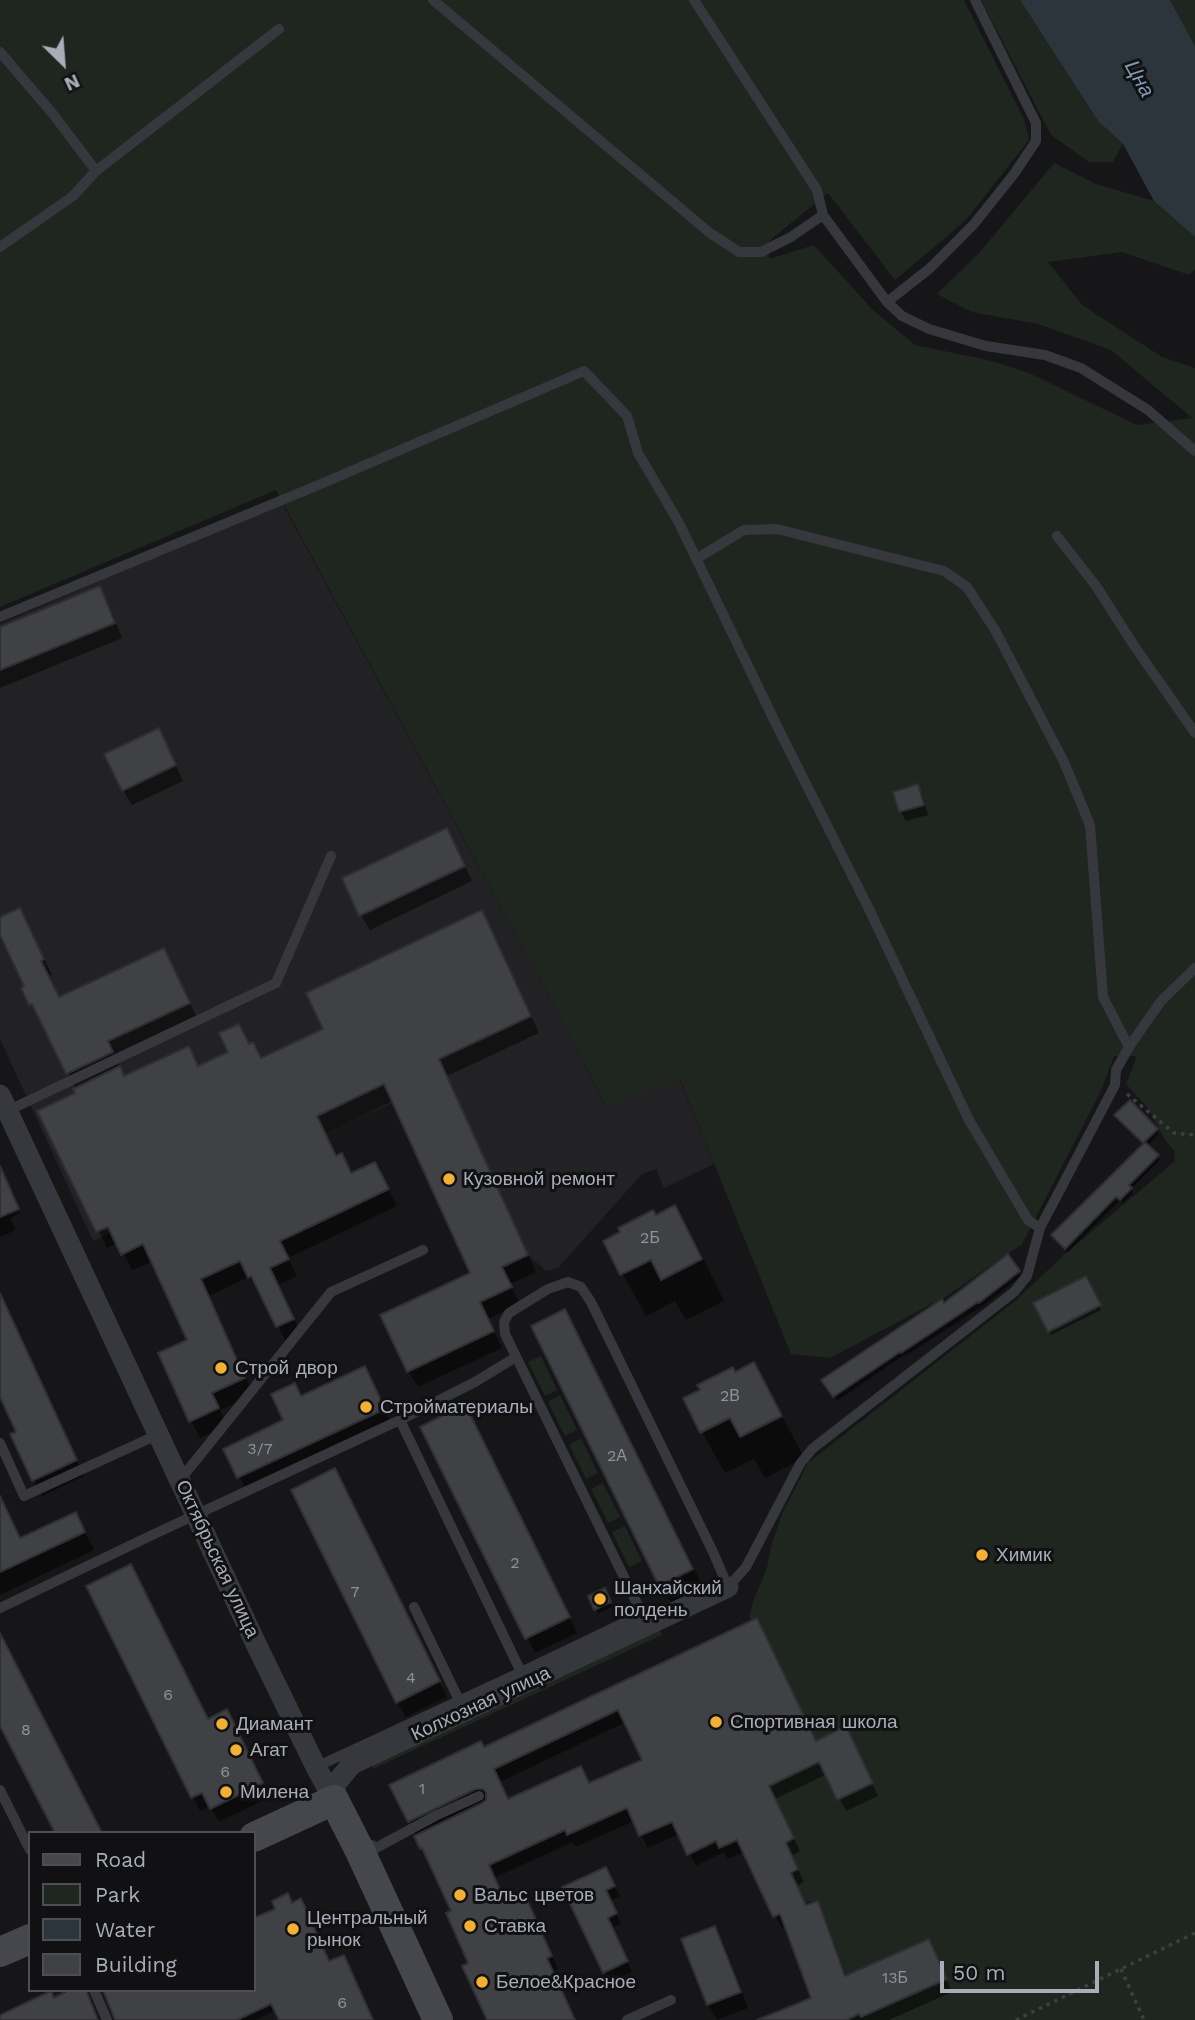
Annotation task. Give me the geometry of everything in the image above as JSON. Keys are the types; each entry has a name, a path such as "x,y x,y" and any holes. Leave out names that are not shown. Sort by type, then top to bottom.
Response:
{"street":[{"name":"Октябрьская улица","path":"2,1107 316,1767 360,1851 438,2020"},
{"name":"Колхозная улица","path":"334,1800 336,1783 352,1764 645,1620 728,1587"},
{"path":"256,1836 334,1800"},
{"path":"0,1952 28,1940"}],"lane":[{"path":"433,0 710,233 739,252 761,252 791,237 823,215"},
{"path":"694,0 817,190 823,215 887,302 902,316 929,329 986,346 1045,355 1081,368 1148,410 1195,450"},
{"path":"887,302 929,269 974,225 1036,141 1036,123 975,0"},
{"path":"0,247 74,196 96,171 279,29"},
{"path":"0,52 53,114 96,171"},
{"path":"0,617 584,371 627,416 638,453 679,523 875,921 969,1120 1028,1220 1040,1228"},
{"path":"696,559 744,530 777,529 944,571 967,587 995,630 1064,762 1090,825 1103,997 1129,1047"},
{"path":"1057,536 1096,586 1195,733"},
{"path":"2,1107 276,983 331,856"},
{"path":"316,1767 521,1672 645,1620 505,1334 504,1322 509,1313 548,1289 568,1282 581,1287 591,1302 728,1587 746,1567 800,1464 812,1449 1014,1292 1027,1276 1040,1228 1115,1085 1116,1070 1161,1001 1195,968"},
{"path":"180,1480 331,1292 423,1250"},
{"path":"0,1608 400,1420 475,1382 516,1357"},
{"path":"400,1420 521,1672"},
{"path":"0,1443 24,1496 159,1434"},
{"path":"414,1607 459,1700"},
{"path":"0,1790 28,1846"},
{"path":"360,1851 372,1845 376,1848 479,1796"},
{"path":"95,1992 107,2020"},
{"path":"627,2020 671,2000"}],"path":[{"path":"1115,1085 1174,1133 1195,1135"},
{"path":"1016,2020 1195,1933"},
{"path":"1121,1969 1144,2020"}],"shaded area":[{"path":"282,503 605,1105 679,1078 714,1164 664,1188 656,1169 642,1174 558,1268 546,1271 528,1255 448,1079 321,1134 93,1241 0,1039 0,624"}],"green space":[{"path":"0,0 964,0 1024,119 1029,140 965,221 895,280 828,193 769,241 769,259 814,245 872,309 915,345 988,360 1029,373 1137,425 1192,418 1111,350 1038,324 972,312 937,294 979,253 1054,163 1096,184 1154,201 1195,237 1195,269 1189,275 1122,252 1048,262 1082,305 1162,357 1195,368 1195,2020 847,2020 859,2014 861,2017 946,1978 928,1939 845,1976 818,1901 805,1902 791,1873 798,1869 786,1843 794,1838 760,1767 775,1760 784,1779 819,1762 846,1727 816,1741 758,1619 752,1621 749,1616 767,1568 782,1514 808,1463 1015,1301 1064,1255 1175,1161 1174,1150 1165,1140 1148,1108 1126,1084 1137,1056 1114,1056 1101,1091 1022,1244 945,1297 830,1358 791,1354 680,1079 606,1106 276,490 0,607"},
{"path":"981,0 1020,0 1098,121 1123,144 1113,162 1089,162 1051,135"},
{"path":"1170,0 1195,0 1195,46"},
{"path":"541,1356 557,1390 545,1396 528,1362"},
{"path":"560,1395 577,1430 565,1436 548,1402"},
{"path":"581,1438 598,1473 586,1479 569,1445"},
{"path":"603,1483 620,1517 608,1523 591,1489"},
{"path":"625,1526 642,1561 629,1567 612,1532"},
{"path":"658,1626 662,1635 373,1769 370,1762"}],"water":[{"name":"Цна","path":"1020,0 1170,0 1195,46 1195,237 1154,201 1123,144 1098,121"}],"building":[{"path":"100,586 115,623 0,670 0,627"},
{"path":"159,728 176,765 122,791 104,754"},
{"path":"918,784 924,805 899,812 893,792"},
{"path":"447,828 465,866 359,916 342,878"},
{"path":"20,908 59,997 164,948 190,1003 108,1041 113,1052 66,1074 32,1004 29,1005 21,988 24,986 0,935 0,917"},
{"path":"482,910 531,1016 439,1059 528,1255 502,1267 512,1287 480,1302 494,1331 407,1372 380,1315 470,1273 384,1084 317,1116 336,1156 342,1153 351,1173 375,1162 389,1189 280,1241 289,1259 270,1268 294,1319 276,1327 251,1276 248,1278 240,1261 201,1279 245,1378 212,1393 219,1408 189,1422 158,1353 187,1340 143,1244 121,1255 108,1227 96,1232 37,1111 75,1093 73,1089 120,1066 124,1076 189,1046 198,1066 228,1052 219,1033 239,1024 249,1044 253,1042 261,1058 323,1029 306,993"},
{"path":"1130,1100 1158,1129 1143,1143 1114,1115"},
{"path":"1145,1142 1159,1155 1129,1185 1132,1188 1120,1200 1116,1197 1065,1249 1051,1235"},
{"path":"0,1166 19,1209 0,1217"},
{"path":"675,1205 702,1259 661,1280 651,1260 620,1275 603,1241 620,1232 618,1228 653,1210 656,1215"},
{"path":"1008,1254 1020,1271 979,1303 833,1397 821,1380 942,1299 944,1303"},
{"path":"1086,1276 1101,1305 1048,1332 1033,1303"},
{"path":"0,1293 77,1460 32,1481 10,1434 16,1432 0,1397"},
{"path":"565,1309 693,1569 659,1586 531,1326"},
{"path":"754,1362 782,1416 740,1437 730,1418 700,1433 683,1398 700,1390 697,1385 733,1367 735,1372"},
{"path":"365,1366 385,1409 237,1478 223,1449 283,1420 271,1394 295,1383 301,1396"},
{"path":"465,1404 570,1617 525,1639 420,1427"},
{"path":"335,1468 440,1681 396,1703 291,1490"},
{"path":"0,1496 20,1538 76,1512 85,1532 0,1572"},
{"path":"131,1564 208,1719 227,1709 263,1783 210,1809 202,1793 191,1798 86,1586"},
{"name":"Шанхайский полдень","path":"605,1588 611,1602 594,1610 588,1596"},
{"path":"757,1618 816,1741 846,1726 873,1783 837,1800 819,1762 769,1786 794,1838 786,1843 798,1869 791,1873 806,1905 818,1901 845,1976 929,1939 947,1979 861,2017 859,2014 847,2020 757,2020 811,1998 780,1914 773,1917 737,1840 719,1848 716,1841 687,1855 672,1822 639,1836 627,1808 567,1835 565,1830 489,1865 506,1903 525,1895 552,1956 547,1958 575,2020 487,2020 462,1966 468,1963 446,1913 451,1911 414,1836 482,1803 486,1800 486,1793 483,1789 476,1789 408,1822 389,1785 481,1741 484,1747","holes":["618,1710 642,1760 589,1783 581,1766 508,1799 494,1769"]},
{"path":"0,1633 101,1831 54,1831 0,1726"},
{"path":"606,1867 615,1886 606,1890 617,1913 608,1918 628,1961 603,1973 562,1887"},
{"name":"Центральный рынок","path":"288,1893 292,1903 301,1898 329,1961 344,1955 373,2020 279,2020 271,2004 237,2020 115,2020 104,1992 256,1992 256,1917 275,1909 272,1901"},
{"path":"715,1926 741,1992 707,2005 681,1939"},
{"path":"49,1992 54,1998 65,1992 87,1992 98,2020 0,2020 0,2015"}],"place":[{"name":"Кузовной ремонт","path":"449,1179"},
{"name":"Строй двор","path":"221,1368"},
{"name":"Стройматериалы","path":"366,1407"},
{"name":"Химик","path":"982,1555"},
{"name":"Шанхайский полдень","path":"600,1599"},
{"name":"Спортивная школа","path":"716,1722"},
{"name":"Диамант","path":"222,1724"},
{"name":"Агат","path":"236,1750"},
{"name":"Милена","path":"226,1792"},
{"name":"Вальс цветов","path":"460,1895"},
{"name":"Ставка","path":"470,1926"},
{"name":"Центральный рынок","path":"293,1929"},
{"name":"Белое&Красное","path":"482,1982"}]}
